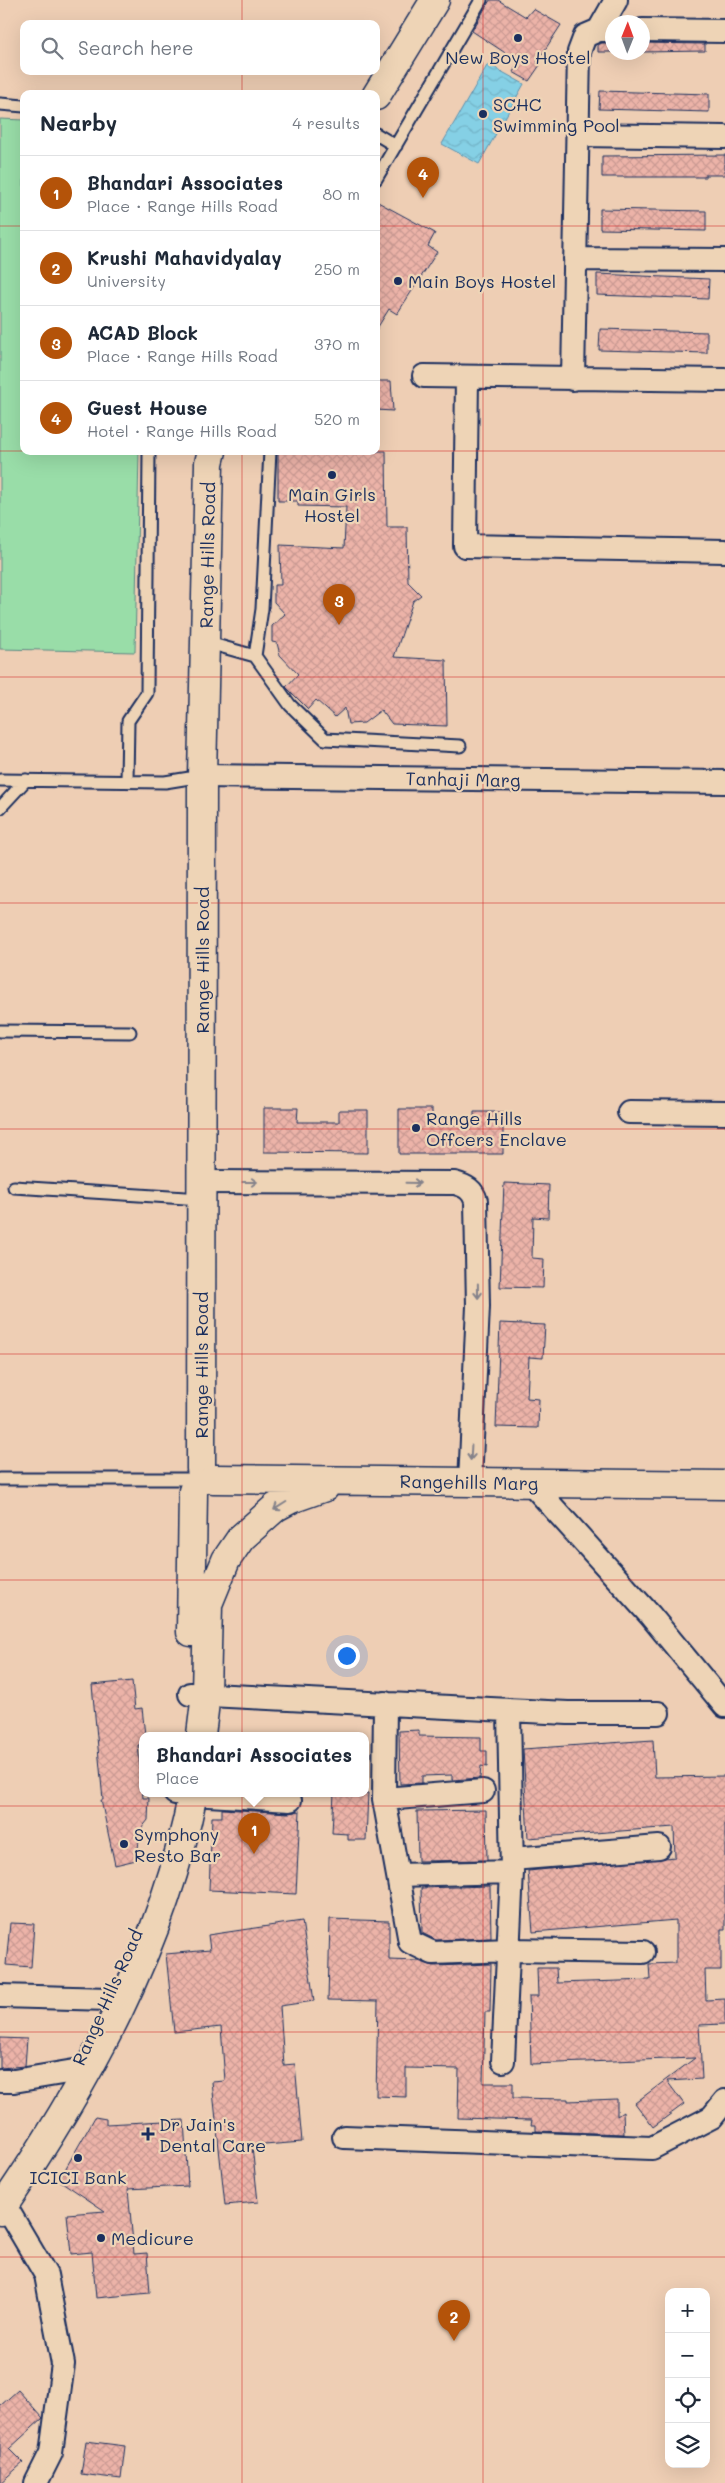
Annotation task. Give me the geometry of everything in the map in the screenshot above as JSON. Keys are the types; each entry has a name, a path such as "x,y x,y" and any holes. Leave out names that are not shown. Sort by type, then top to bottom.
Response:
{"main road":[{"path":"380,90 435,0"},
{"name":"Range Hills Road","path":"198,1694 208,1604 201,1482 202,776 209,463 211,455"},
{"path":"208,1604 226,1560 241,1538 262,1518 291,1499 341,1481"},
{"name":"Rangehills Marg","path":"201,1482 341,1481 725,1485"},
{"path":"200,1732 198,1694 191,1644 201,1482"},
{"path":"185,1732 198,1694"},
{"name":"Range Hills Road","path":"1,2199 74,2071 134,1945 170,1828 182,1797"},
{"path":"1,2199 84,2080 146,1950 167,1898 183,1797"}],"street":[{"path":"611,15 616,0"},
{"path":"572,379 579,135 579,52 585,36 605,30"},
{"path":"650,30 725,31"},
{"path":"579,135 725,137"},
{"path":"575,259 725,260"},
{"path":"424,376 725,380"},
{"path":"467,377 465,546 725,551"},
{"name":"Tanhaji Marg","path":"202,776 725,782"},
{"path":"629,1112 725,1113"},
{"path":"201,1191 455,1183 463,1185 474,1194 476,1201 478,1306 470,1483"},
{"path":"531,1483 650,1615 725,1706"},
{"path":"198,1694 568,1713 658,1714"},
{"path":"385,1703 384,1799 410,1942 433,1953 509,1950 643,1952"},
{"path":"504,2061 512,1866 509,1710"},
{"path":"384,1799 483,1792"},
{"path":"245,1797 290,1800"},
{"path":"398,1875 512,1866 659,1847"},
{"path":"0,1996 109,1999"},
{"path":"0,2081 14,2081 74,2071"},
{"path":"344,2137 652,2148 712,2117 725,2101"},
{"path":"1,2199 46,2276 63,2364 51,2453 36,2483"}],"lane":[{"path":"380,172 481,0"},
{"path":"0,104 20,106"},
{"path":"380,136 396,146"},
{"path":"127,781 128,721 148,694 150,455"},
{"path":"255,656 262,608 270,455"},
{"path":"205,642 255,656 290,705 325,739 460,746"},
{"path":"0,780 165,782 202,776"},
{"path":"0,808 26,780"},
{"path":"0,1031 130,1032"},
{"path":"14,1187 201,1191"},
{"path":"0,1479 201,1482"}],"green space":[{"path":"0,119 20,120 20,455 139,455 135,652 0,649"}],"water":[{"name":"SCHC Swimming Pool","path":"488,64 524,84 479,164 442,144"}],"building":[{"name":"New Boys Hostel","path":"490,0 498,0 526,17 533,9 561,25 537,62 540,65 529,81 513,72 519,62 472,31"},
{"path":"605,43 605,52 598,52 598,45"},
{"path":"650,43 705,44 705,51 650,52"},
{"path":"600,91 709,94 709,112 599,109"},
{"path":"725,155 725,175 705,175 705,177 602,177 602,156"},
{"name":"Main Boys Hostel","path":"380,203 435,233 428,246 437,252 397,314 389,309 380,324"},
{"path":"600,209 706,211 706,231 600,229"},
{"path":"597,274 709,279 708,299 597,295"},
{"path":"600,329 707,332 707,353 599,350"},
{"path":"380,381 391,381 393,411 380,410"},
{"path":"380,451 386,451 387,527 407,527 408,582 421,595 413,601 394,657 446,660 447,726 392,724 381,710 364,723 348,724 345,708 335,717 316,700 308,709 286,687 298,674 280,655 277,643 272,642 272,626 285,614 274,602 274,585 281,585 280,545 344,548 346,507 298,506 298,501 278,501 278,455 380,455"},
{"path":"264,1108 298,1108 297,1122 339,1122 339,1110 368,1110 368,1153 264,1152"},
{"name":"Range Hills Offcers Enclave","path":"399,1109 432,1109 432,1124 474,1124 474,1112 503,1112 503,1154 399,1154"},
{"name":"Range Hills Offcers Enclave","path":"504,1183 549,1185 548,1218 533,1217 532,1258 544,1259 543,1288 500,1287"},
{"path":"500,1323 545,1325 543,1358 529,1357 527,1398 539,1399 538,1428 496,1427"},
{"path":"132,1681 135,1709 142,1708 145,1732 139,1732 139,1797 149,1798 148,1820 141,1829 136,1860 115,1865 101,1800 103,1800 92,1685"},
{"path":"419,1730 419,1736 481,1737 481,1751 487,1751 487,1767 481,1766 480,1778 452,1780 452,1775 422,1776 422,1783 400,1784 399,1731"},
{"path":"653,1740 655,1777 725,1776 725,1929 721,1929 721,1970 705,1970 706,2000 725,1999 725,2024 699,2025 702,2079 667,2081 684,2104 653,2127 635,2103 695,2058 531,2064 529,1996 538,1996 537,1968 556,1968 557,1983 650,1980 649,1964 676,1963 676,1920 533,1932 528,1871 675,1857 674,1827 528,1838 523,1749"},
{"path":"334,1797 368,1797 366,1840 348,1840 348,1834 332,1833"},
{"path":"222,1809 289,1813 300,1811 296,1894 209,1890 212,1817 222,1817"},
{"path":"486,1810 487,1860 418,1861 417,1811"},
{"path":"490,1886 491,1938 436,1940 422,1933 421,1888"},
{"path":"330,1919 389,1921 389,1960 418,1961 434,1966 491,1964 490,2012 485,2012 483,2083 513,2083 513,2098 568,2099 568,2101 617,2099 617,2116 623,2112 624,2134 536,2131 536,2125 531,2125 532,2120 458,2118 459,2069 406,2068 406,2097 376,2096 378,2001 328,2000"},
{"path":"302,1921 314,2001 280,2006 284,2065 295,2064 302,2142 252,2146 258,2202 225,2205 212,2082 225,2081 221,2027 174,2032 166,1954 210,1950 208,1935"},
{"path":"10,1923 34,1924 31,1967 6,1965"},
{"path":"0,2038 27,2039 25,2066 0,2068"},
{"path":"95,2117 106,2119 106,2124 184,2120 188,2186 128,2189 134,2254 147,2253 150,2293 96,2298 92,2252 71,2254 67,2214 105,2211 59,2180"},
{"path":"18,2390 43,2418 9,2449 23,2463 0,2483 0,2406"},
{"path":"86,2441 125,2446 121,2479 81,2474"}],"place":[{"name":"New Boys Hostel","path":"518,38"},
{"name":"SCHC Swimming Pool","path":"483,114"},
{"name":"Guest House","path":"423,198"},
{"name":"Main Boys Hostel","path":"398,281"},
{"name":"Main Girls Hostel","path":"332,475"},
{"name":"ACAD Block","path":"339,625"},
{"name":"Range Hills Offcers Enclave","path":"416,1128"},
{"name":"Symphony Resto Bar","path":"124,1844"},
{"name":"Bhandari Associates","path":"254,1854"},
{"name":"Dr Jain's Dental Care","path":"148,2134"},
{"name":"ICICI Bank","path":"78,2158"},
{"name":"Medicure","path":"101,2238"},
{"name":"Krushi Mahavidyalay","path":"454,2341"}]}
